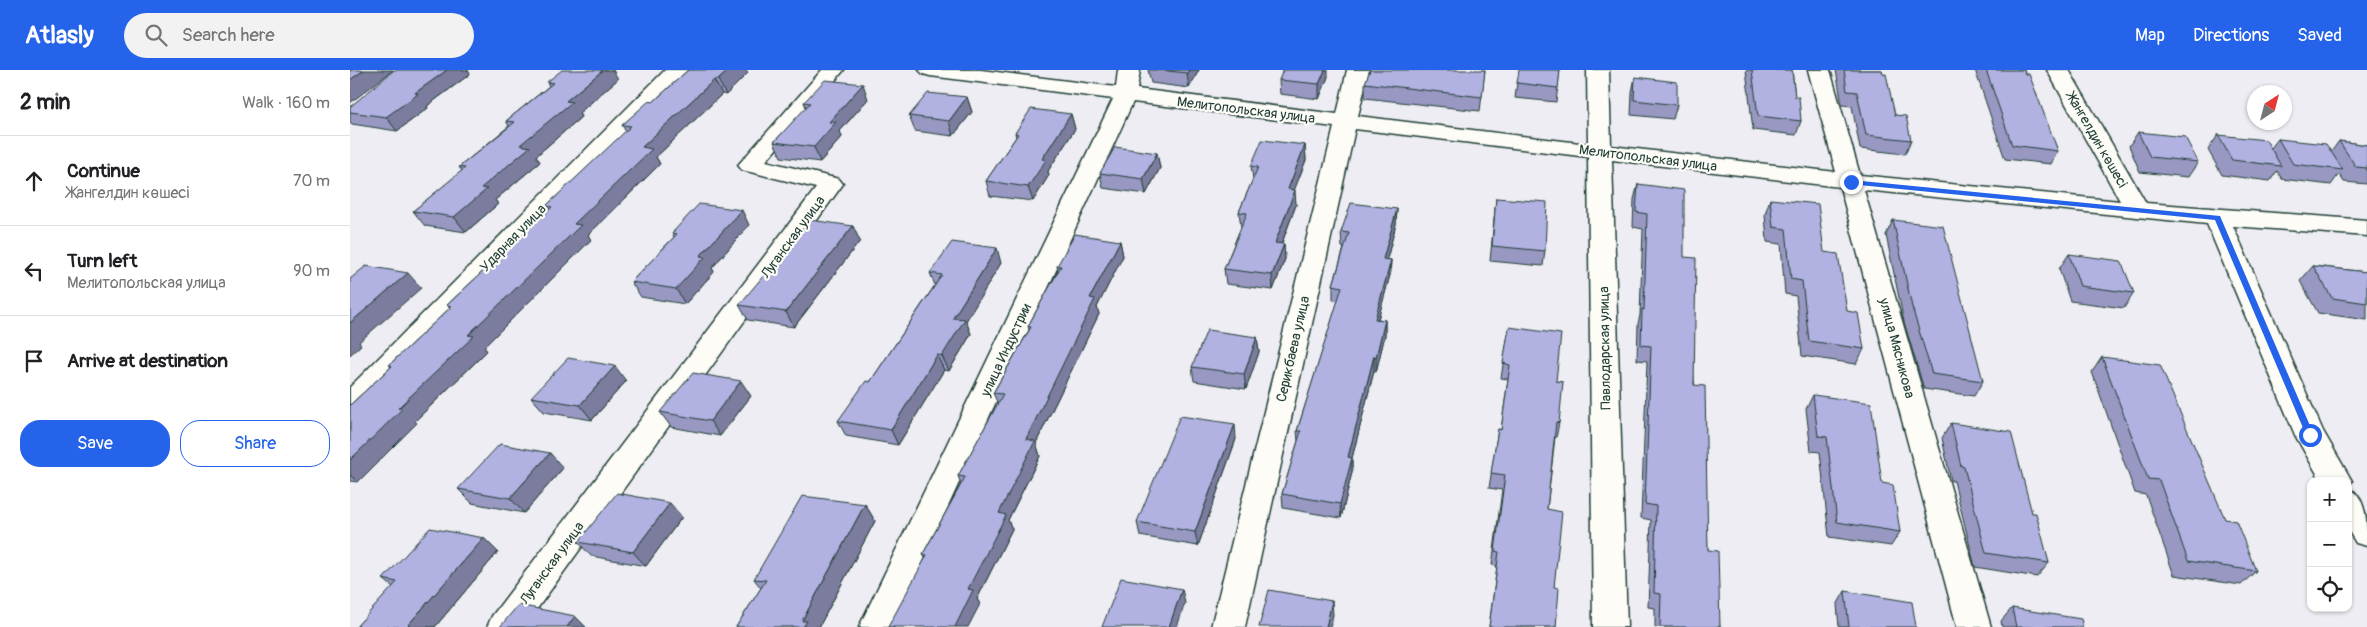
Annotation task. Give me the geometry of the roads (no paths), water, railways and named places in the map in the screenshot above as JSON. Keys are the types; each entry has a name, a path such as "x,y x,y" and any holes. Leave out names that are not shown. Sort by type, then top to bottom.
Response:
{"street":[{"name":"Ударная улица","path":"350,405 677,70"},
{"name":"Луганская улица","path":"504,627 831,184 750,165 833,70"},
{"name":"Мелитопольская улица","path":"930,70 1127,82 1346,123 1851,182 2217,218 2367,228"},
{"name":"Серикбаева улица","path":"1228,627 1358,70"},
{"name":"Павлодарская улица","path":"1598,70 1602,152 1610,627"},
{"name":"улица Мясникова","path":"1819,70 1974,627"},
{"name":"Жангелдин көшесі","path":"2058,70 2137,210"},
{"name":"улица Индустрии","path":"876,627 1127,82"},
{"path":"2217,218 2310,435 2334,477"},
{"path":"2352,508 2367,533"}]}
